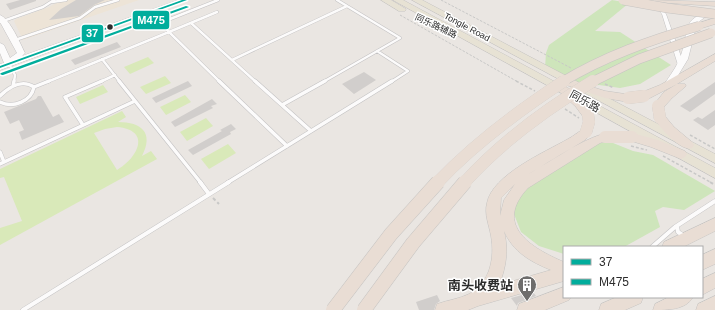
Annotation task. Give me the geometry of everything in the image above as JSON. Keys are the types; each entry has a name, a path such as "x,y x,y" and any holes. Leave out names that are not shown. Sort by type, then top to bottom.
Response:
{"highway":[{"path":"623,0 667,8 715,13"},
{"path":"653,0 715,4"},
{"path":"333,310 397,227 425,194 463,156 510,117 562,82 608,58 654,40 715,21"},
{"path":"364,310 388,276 442,207 474,172 499,148 526,126 574,92 617,69 657,52 715,32"},
{"path":"567,86 596,93 628,98 644,96 668,85 715,58"},
{"path":"684,150 660,118 658,106 674,90 715,66"},
{"path":"476,299 485,291 493,280 498,262 500,244 492,207 497,192 514,178 581,137 586,132 589,122 588,115 567,86"},
{"path":"563,269 535,255 518,242 509,226 506,216 510,198 516,190 523,184 596,140 605,137 632,137 684,150"},
{"path":"671,246 715,224"},
{"path":"703,262 715,256"},
{"path":"443,310 563,274"},
{"path":"703,286 715,280"},
{"path":"525,310 563,295"},
{"path":"607,310 633,298"},
{"path":"661,310 682,298"},
{"path":"704,310 715,304"}],"main road":[{"path":"0,67 5,61 21,53 167,0"},
{"path":"5,61 186,0"},
{"name":"同乐路辅路","path":"385,0 436,26 488,49"},
{"name":"Tongle Road","path":"397,0 488,49"},
{"name":"Tongle Road","path":"416,0 497,43"},
{"name":"同乐路辅路","path":"430,0 497,43"},
{"path":"668,85 675,77 687,50 692,22 703,15 715,13"},
{"path":"1,20 21,53"},
{"name":"同乐路","path":"497,43 567,86 684,150"},
{"path":"0,45 5,61"},
{"name":"同乐路","path":"488,49 567,86"},
{"path":"684,150 715,159"},
{"path":"684,150 715,173"}],"street":[{"path":"653,0 664,14 681,65"}],"lane":[{"path":"1,20 43,7 53,1 66,0"},
{"path":"14,40 80,18 95,7 118,0"},
{"path":"218,0 160,23 287,146"},
{"path":"282,105 400,38 337,0"},
{"path":"232,60 347,6"},
{"path":"34,87 217,12"},
{"path":"191,23 311,131"},
{"path":"23,310 408,71 377,51"},
{"path":"102,59 209,194"},
{"path":"5,61 15,75 13,86"},
{"path":"83,125 65,97 115,75"},
{"path":"0,96 3,92 13,86 24,83 34,87"},
{"path":"0,102 7,104 24,100 32,94 34,87"},
{"path":"0,152 2,163 135,101"},
{"path":"653,246 677,226 715,201"},
{"path":"677,226 678,232 688,238"}],"path":[{"path":"441,0 567,66"},
{"path":"397,13 536,91"},
{"path":"684,150 715,149"},
{"path":"684,150 715,185"},
{"path":"209,194 219,204"}],"shaded area":[{"path":"62,0 139,0 23,40 14,21 49,7"}],"green space":[{"path":"612,0 629,3 595,31 620,32 671,65 640,84 620,88 599,85 584,87 545,68 546,53 549,45"},
{"path":"148,57 154,63 130,74 124,67"},
{"path":"165,76 171,83 146,94 140,87"},
{"path":"103,85 108,92 80,104 76,97"},
{"path":"185,95 191,102 166,115 160,107"},
{"path":"122,111 126,117 118,122 134,124 144,130 147,141 142,156 151,151 157,159 0,245 0,228 22,221 4,177 0,178 0,169","holes":["117,127 128,129 135,133 138,139 138,145 131,159 117,170 94,133"]},
{"path":"206,118 213,126 187,141 180,132"},
{"path":"608,141 633,151 653,155 715,191 684,210 663,207 655,211 660,227 626,246 563,246 563,254 539,246 521,232 512,209 526,186 597,144"},
{"path":"228,144 236,153 209,169 201,159"}],"building":[{"path":"20,0 36,1 10,10 6,4"},
{"path":"76,0 105,0 94,5 79,16 49,20 61,9"},
{"path":"117,42 121,47 75,65 71,60"},
{"path":"364,72 376,80 354,94 342,84"},
{"path":"188,81 192,86 156,103 152,98"},
{"path":"715,82 715,94 690,112 680,106"},
{"path":"38,96 41,96 53,117 59,114 64,122 22,140 19,132 24,130 19,120 10,124 4,112 36,99"},
{"path":"212,99 217,104 211,106 213,108 175,127 171,122"},
{"path":"715,110 715,125 708,130 693,120 698,117 702,119"},
{"path":"231,124 236,129 230,132 231,134 193,155 188,150 222,131 220,130"},
{"path":"533,292 536,296 518,303 517,306 511,298"},
{"name":"南头收费站","path":"437,295 440,301 436,304 434,310 419,310 416,302"}],"transit line":[{"name":"37","path":"0,67 185,0"},
{"name":"M475","path":"2,74 187,7"}],"place":[{"name":"南头收费站","path":"527,302"}]}
